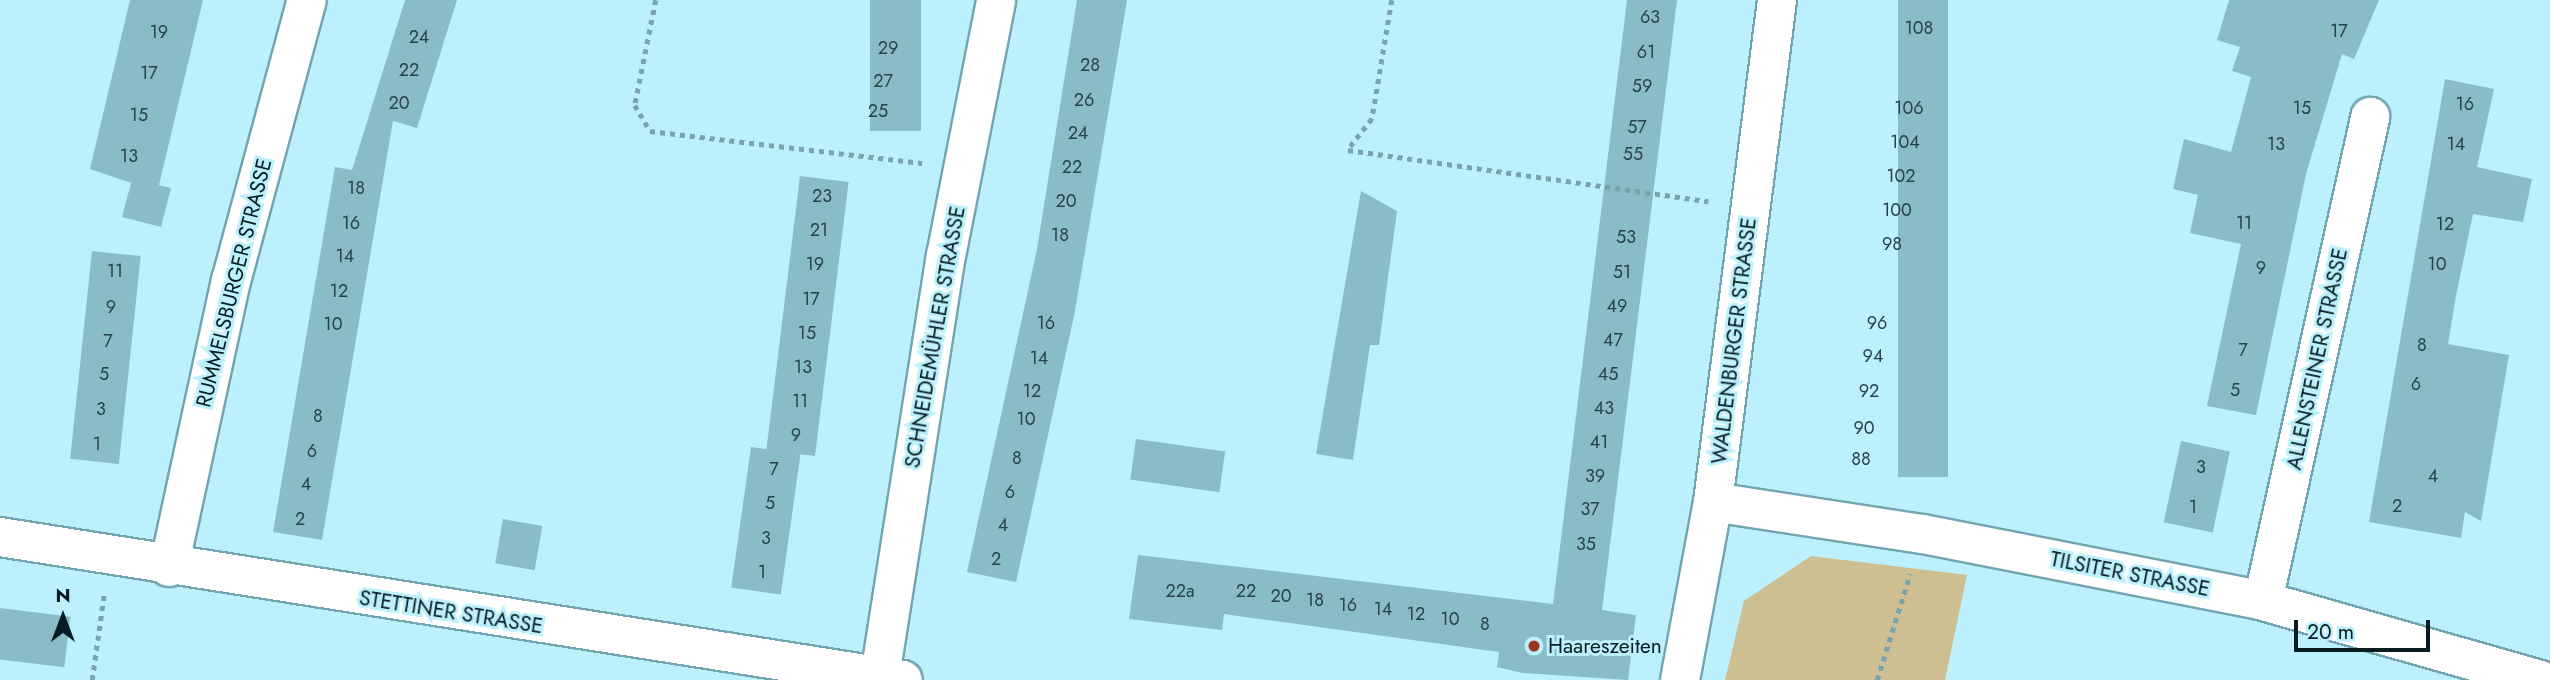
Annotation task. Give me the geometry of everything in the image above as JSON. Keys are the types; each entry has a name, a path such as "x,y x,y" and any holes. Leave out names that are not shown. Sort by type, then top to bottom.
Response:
{"street":[{"name":"RUMMELSBURGER STRASSE","path":"169,567 231,281 307,0"},
{"name":"SCHNEIDEMÜHLER STRASSE","path":"891,678 964,168 996,0"},
{"name":"WALDENBURGER STRASSE","path":"1680,680 1713,502 1777,0"},
{"name":"ALLENSTEINER STRASSE","path":"2263,601 2370,117"},
{"name":"TILSITER STRASSE","path":"1713,502 1923,534 2263,601 2540,680"},
{"name":"STETTINER STRASSE","path":"0,537 169,567 891,678"}],"path":[{"path":"656,0 635,105 650,131 964,168"},
{"path":"1392,0 1372,119 1348,150 1751,207"},
{"path":"1877,680 1923,534"},
{"path":"92,680 110,556"}],"shaded area":[{"path":"1811,556 1967,575 1945,680 1725,680 1744,601"}],"building":[{"path":"130,0 203,0 159,185 171,188 161,227 122,217 131,183 90,169"},
{"path":"405,0 457,0 417,128 393,121 322,540 273,532 335,167 352,170"},
{"path":"870,0 921,0 921,131 870,131"},
{"path":"1077,0 1127,0 1075,311 1016,582 967,572 1037,249"},
{"path":"1627,0 1677,0 1602,610 1636,615 1628,680 1523,673 1497,667 1499,652 1224,614 1222,630 1129,619 1138,555 1553,604"},
{"path":"1898,0 1948,0 1948,477 1898,477"},
{"path":"2229,0 2379,0 2354,59 2342,54 2306,174 2256,415 2207,406 2241,244 2190,233 2198,195 2173,189 2184,139 2231,152 2251,77 2232,71 2240,47 2217,40"},
{"path":"2445,79 2494,89 2477,167 2532,179 2523,222 2473,214 2456,296 2448,344 2509,355 2481,521 2465,512 2461,538 2369,522"},
{"path":"800,176 849,182 815,456 766,450"},
{"path":"1361,191 1397,211 1379,345 1370,345 1353,460 1316,454"},
{"path":"92,251 141,256 119,464 70,459"},
{"path":"1136,439 1225,452 1219,492 1130,480"},
{"path":"2181,441 2230,451 2213,533 2164,522"},
{"path":"751,447 801,454 781,595 731,588"},
{"path":"503,519 542,526 535,570 495,563"},
{"path":"0,608 70,617 64,667 0,659"}],"place":[{"name":"Haareszeiten","path":"1534,646"}]}
